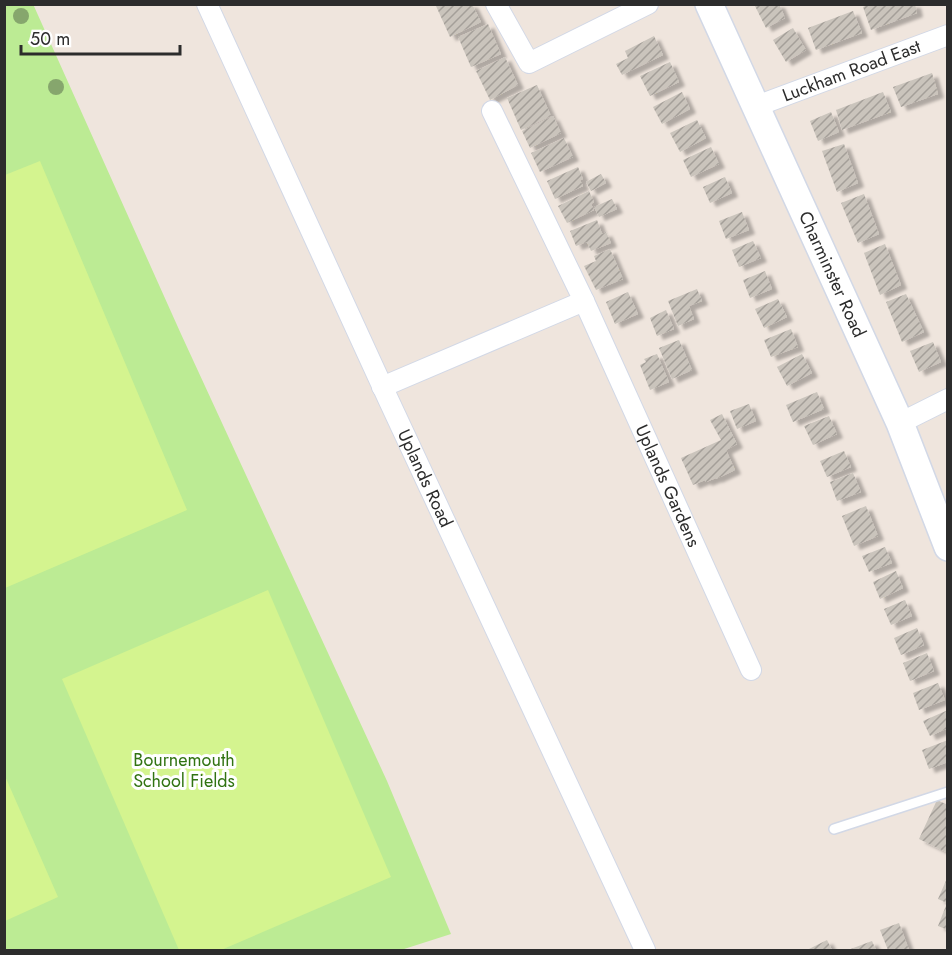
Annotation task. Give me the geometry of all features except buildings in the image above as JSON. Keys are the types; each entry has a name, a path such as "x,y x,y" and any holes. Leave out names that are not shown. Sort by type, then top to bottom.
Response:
{"main road":[{"name":"Charminster Road","path":"709,4 900,423 948,547"}],"street":[{"name":"Uplands Road","path":"207,4 382,387 645,951"},
{"path":"496,4 529,63 648,4"},
{"name":"Luckham Road East","path":"754,107 948,35"},
{"name":"Uplands Gardens","path":"492,111 584,301 751,670"},
{"path":"382,387 584,301"},
{"path":"900,423 948,399"}],"lane":[{"path":"834,829 948,792"}],"green space":[{"name":"Bournemouth School Fields","path":"33,4 181,334 387,781 451,934 401,950 5,950 4,5"},
{"path":"40,161 187,510 5,588 5,175"},
{"path":"268,590 391,877 221,950 179,950 62,679"},
{"path":"5,776 58,897 4,921"}]}
